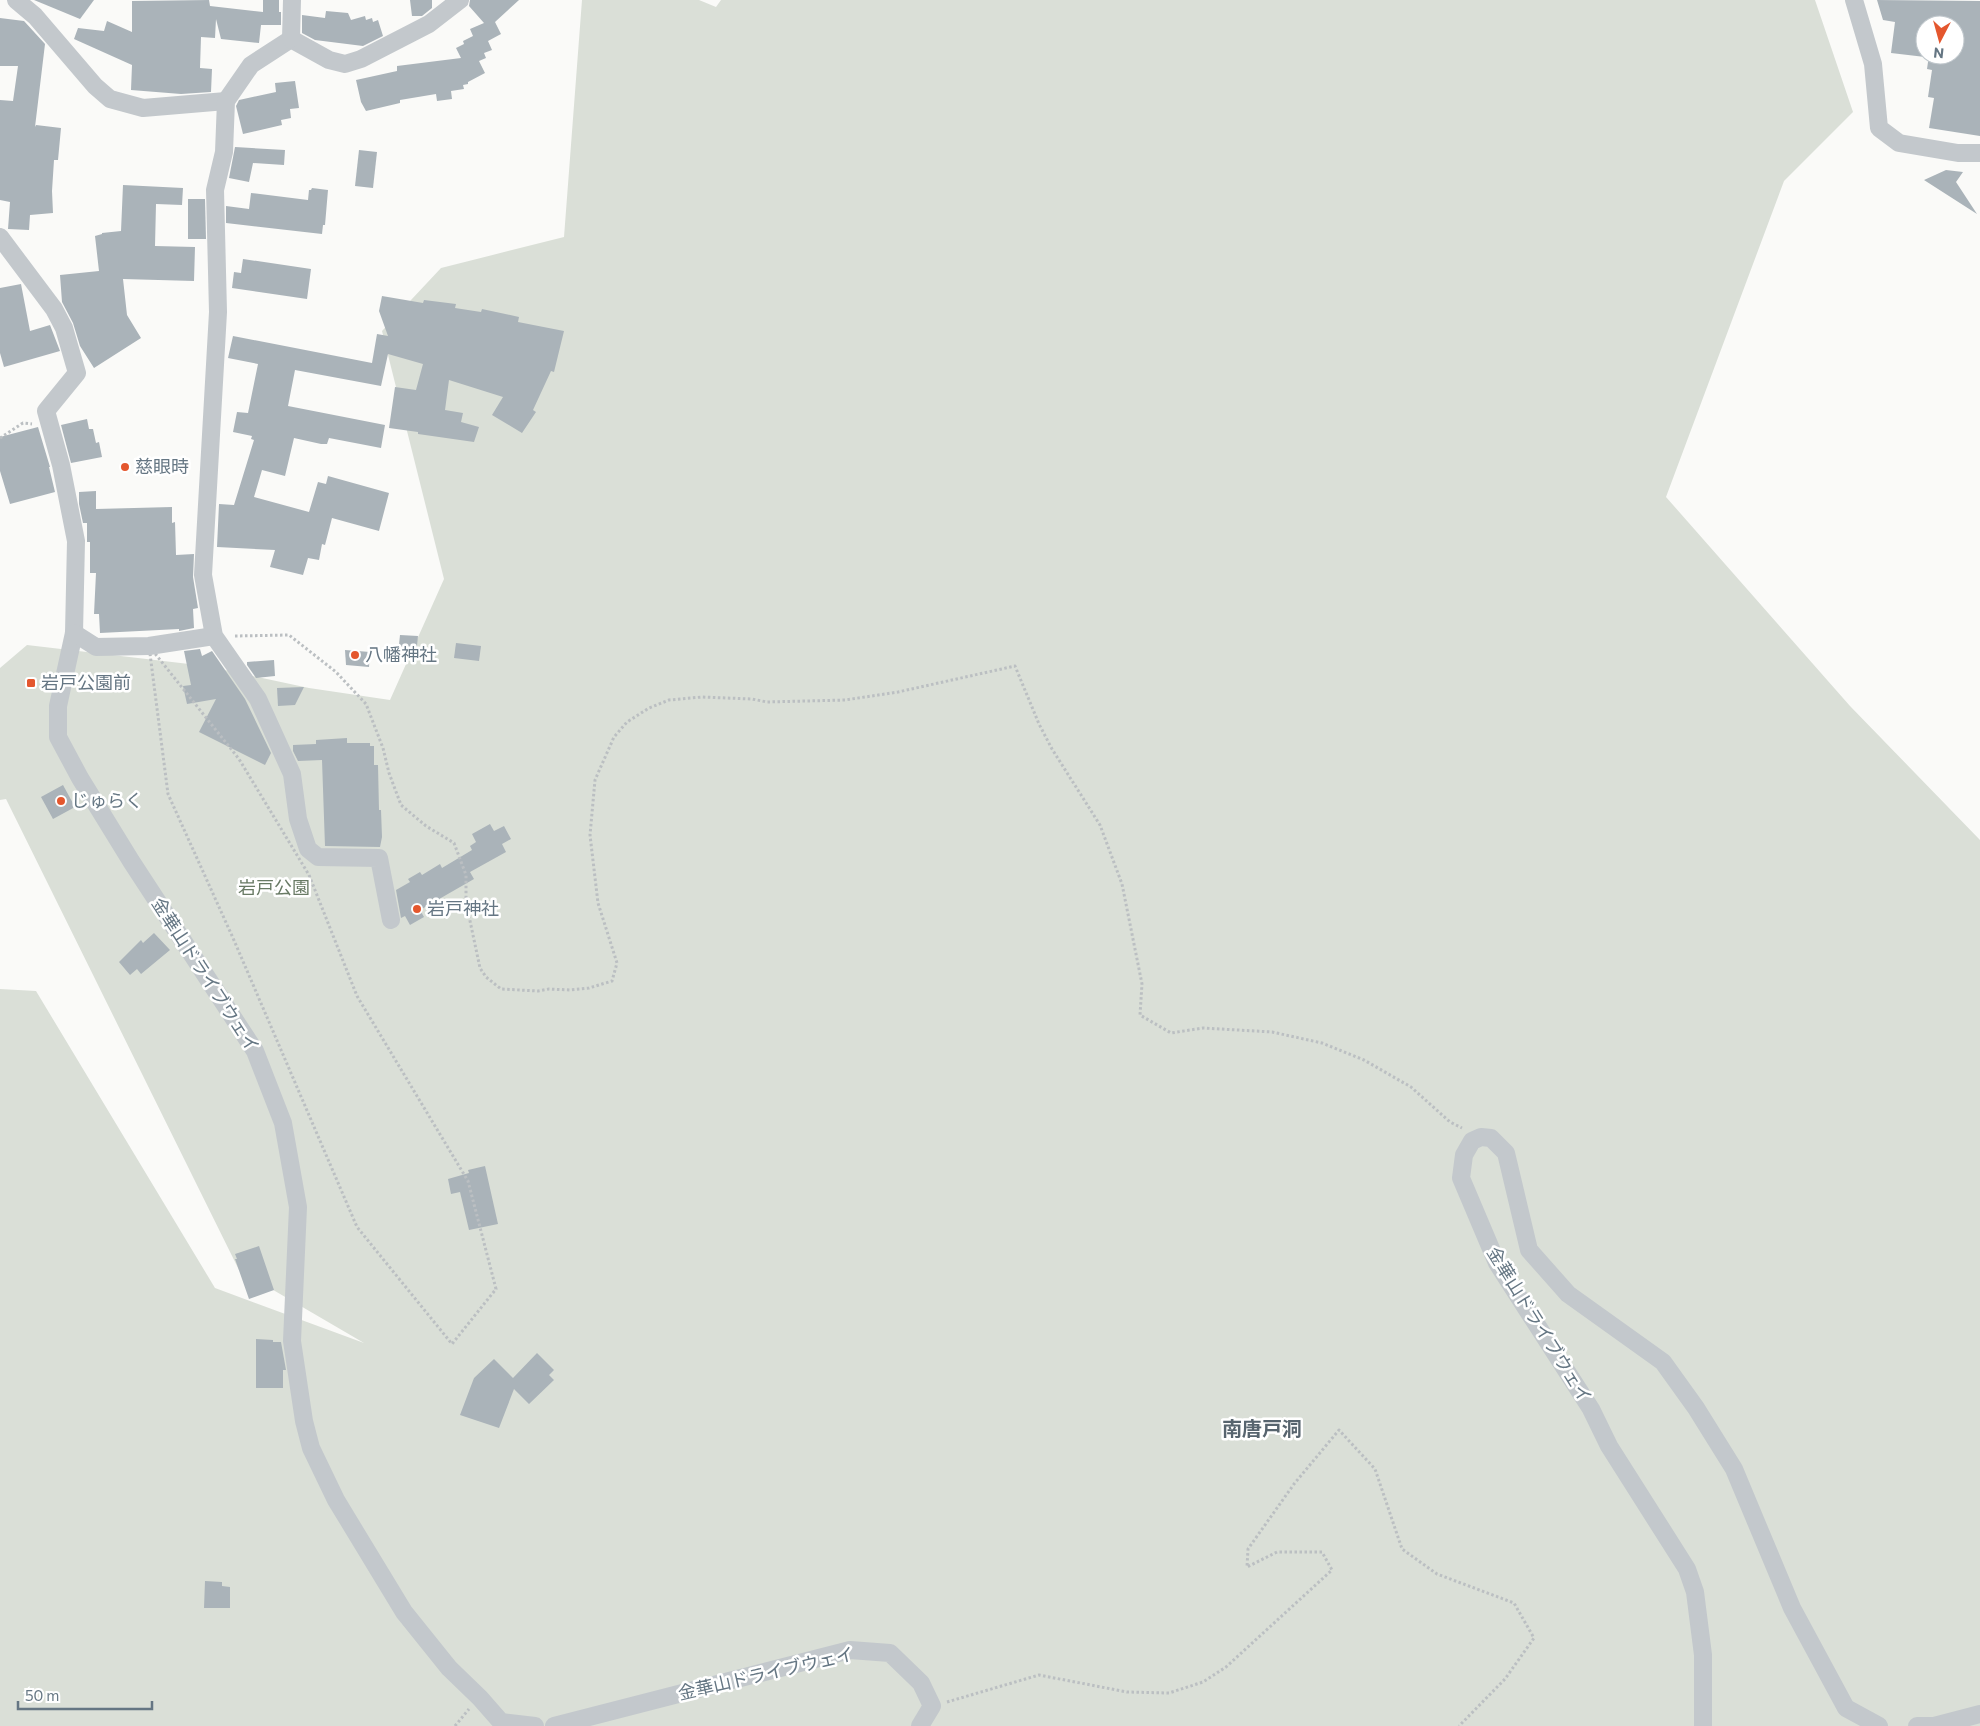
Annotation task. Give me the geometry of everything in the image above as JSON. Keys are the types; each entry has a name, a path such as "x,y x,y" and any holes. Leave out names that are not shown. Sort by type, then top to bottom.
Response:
{"street":[{"path":"16,0 34,16 94,86 110,99 143,108 226,102"},
{"path":"291,39 292,0"},
{"path":"291,39 329,60 345,64 361,59 429,24 460,0"},
{"path":"1854,0 1874,64 1879,128 1899,143 1958,153 1980,153"},
{"path":"291,39 251,65 226,102 224,152 215,190 218,312 203,575 214,636 258,699 292,774 298,819 308,849 318,857 379,858 391,920"},
{"path":"0,237 54,308 64,328 77,373 46,411 50,426"},
{"name":"金華山ドライブウェイ","path":"50,426 61,465 76,541 74,633 58,706 58,737 80,778 131,862 255,1051 283,1123 298,1207 292,1341 304,1422 311,1448 336,1500 404,1612 449,1668 480,1698 501,1722 535,1726"},
{"path":"74,633 96,647 149,646 214,636"},
{"name":"金華山ドライブウェイ","path":"1703,1726 1703,1655 1695,1592 1687,1569 1608,1446 1591,1409 1497,1263 1461,1178 1464,1155 1472,1141 1479,1137 1491,1138 1506,1153 1529,1250 1568,1294 1663,1362 1696,1408 1734,1469 1792,1608 1846,1708 1879,1726"},
{"name":"金華山ドライブウェイ","path":"554,1726 850,1650 890,1653 921,1683 932,1706"},
{"path":"920,1726 932,1706"},
{"path":"1917,1726 1934,1726 1980,1714"}],"path":[{"path":"0,438 23,424 50,426"},
{"path":"214,636 289,635 336,672 366,704 384,748 389,774 401,805 426,826 454,843 466,874 466,902 480,968 486,977 501,989 538,991 589,988 612,981 617,963 598,903 590,835 596,780 614,737 627,722 648,708 670,700 702,697 752,699 767,702 845,700 907,690 1016,666 1052,749 1100,825 1122,884 1142,984 1140,1015 1171,1033 1203,1028 1272,1032 1322,1044 1364,1060 1411,1086 1450,1122 1479,1137"},
{"path":"149,646 239,759 309,875 357,996 468,1181 496,1289 452,1344 357,1227 233,938 168,794 149,646"},
{"path":"932,1706 1039,1675 1127,1692 1169,1693 1203,1682 1226,1667 1332,1570 1322,1552 1277,1552 1247,1567 1248,1549 1294,1484 1339,1430 1374,1469 1402,1549 1437,1574 1514,1603 1534,1638 1505,1679 1459,1726"}],"green space":[{"name":"岩戸公園","path":"582,0 699,0 716,7 721,0 1815,0 1853,112 1784,181 1666,497 1850,706 1980,840 1980,1726 0,1726 0,989 36,991 215,1288 364,1343 239,1270 6,799 0,800 0,668 27,645 206,666 309,688 390,700 444,579 382,331 441,268 564,237"}],"building":[{"path":"34,0 94,0 80,19"},
{"path":"209,0 210,6 263,12 263,0 279,0 279,12 281,12 281,25 261,25 259,43 221,39 216,19 215,38 201,37 200,68 212,69 211,92 181,94 131,90 132,65 74,39 78,28 104,31 107,21 132,32 132,1"},
{"path":"410,0 432,0 432,8 422,16 412,16"},
{"path":"470,0 519,0 495,22 501,34 488,41 492,50 484,53 486,58 479,61 485,73 468,82 468,84 463,85 464,89 451,91 452,99 437,101 436,94 400,100 400,103 366,111 361,102 356,80 397,71 397,66 461,58 456,48 464,44 463,41 473,36 470,29 484,23 469,6"},
{"path":"1877,0 1980,1 1980,136 1929,128 1934,98 1928,97 1932,70 1927,69 1928,65 1965,65 1965,15 1915,15 1915,56 1891,53 1895,22 1883,20"},
{"path":"326,11 348,13 351,20 365,16 366,20 372,18 373,22 378,20 383,36 363,46 315,40 302,33 302,15 325,18"},
{"path":"0,18 24,21 45,44 35,127 36,125 61,128 58,160 54,160 53,213 30,215 29,230 8,229 10,202 0,200 0,100 13,101 18,66 0,66"},
{"path":"295,81 299,108 290,109 291,118 281,120 282,125 243,134 236,106 239,100 276,92 275,83"},
{"path":"235,147 285,150 284,165 253,163 249,182 229,178"},
{"path":"359,150 377,152 373,188 355,186"},
{"path":"1946,170 1963,172 1956,182 1977,214 1924,180"},
{"path":"123,185 183,188 182,205 156,204 155,246 195,247 194,281 123,279 127,315 141,338 94,368 80,346 73,323 62,302 60,275 99,271 95,236 102,233 121,231"},
{"path":"312,188 328,190 325,225 323,225 322,234 226,223 226,206 249,209 251,193 308,200 309,190"},
{"path":"188,199 205,199 206,239 188,239"},
{"path":"243,259 311,269 307,299 232,288 234,272 241,273"},
{"path":"21,284 30,331 50,325 60,351 4,367 0,353 0,288"},
{"path":"382,296 423,303 424,300 456,304 455,308 481,312 482,309 519,317 518,322 564,331 554,372 551,371 533,410 536,412 522,433 492,415 503,397 449,380 445,410 463,413 461,422 479,427 474,442 418,434 418,432 389,428 395,387 416,390 423,364 388,354 381,386 295,370 288,406 385,425 381,448 329,438 327,444 321,444 294,438 285,476 262,470 254,497 309,512 318,482 326,484 328,476 389,493 379,531 332,518 325,545 322,544 319,560 308,558 303,575 270,567 275,550 217,547 219,504 234,505 254,440 251,439 252,436 233,432 237,412 248,413 258,364 228,358 233,336 372,363 377,334 388,336 379,311"},
{"path":"87,419 89,429 93,429 96,443 99,442 102,457 71,463 61,425"},
{"path":"38,427 55,492 10,504 0,471 0,437"},
{"path":"96,491 96,509 172,507 172,523 175,522 176,555 194,554 193,577 198,608 193,609 194,628 179,631 179,629 100,633 99,614 94,614 96,573 90,573 90,542 87,542 87,523 83,523 79,504 79,492"},
{"path":"400,635 418,636 416,655 398,654"},
{"path":"456,643 481,646 479,661 454,658"},
{"path":"200,649 202,656 212,651 245,699 271,753 265,765 199,732 216,699 187,704 183,686 191,685 184,651"},
{"path":"345,650 370,652 369,667 346,665"},
{"path":"274,660 275,676 256,678 247,665 247,662"},
{"path":"304,687 295,705 278,706 277,688"},
{"path":"347,738 347,743 370,743 370,746 374,746 374,765 378,765 379,810 381,810 382,837 380,847 325,846 322,760 298,761 293,751 293,745 316,744 316,740"},
{"path":"63,785 75,807 53,819 41,797"},
{"path":"490,824 494,831 504,826 511,839 502,844 506,852 470,872 474,879 420,910 424,917 410,925 405,916 401,918 396,890 410,882 408,879 420,872 422,875 440,864 442,868 472,850 470,846 476,842 472,834"},
{"path":"154,933 170,950 141,974 137,969 130,975 119,962 141,940 143,943"},
{"path":"485,1166 498,1224 469,1230 460,1192 451,1194 448,1179 469,1173 468,1170"},
{"path":"259,1246 274,1290 249,1299 235,1254"},
{"path":"256,1339 281,1342 286,1370 283,1370 283,1388 256,1388"},
{"path":"537,1353 554,1370 549,1375 554,1380 529,1404 514,1389 499,1428 460,1415 474,1378 494,1359 513,1378"},
{"path":"205,1581 222,1582 222,1586 230,1587 230,1608 204,1608"}],"place":[{"name":"慈眼時","path":"125,467"},
{"name":"八幡神社","path":"355,655"},
{"name":"岩戸公園前","path":"31,683"},
{"name":"じゅらく","path":"61,801"},
{"name":"岩戸神社","path":"417,909"}],"district":[{"name":"南唐戸洞","path":"1262,1429"}]}
